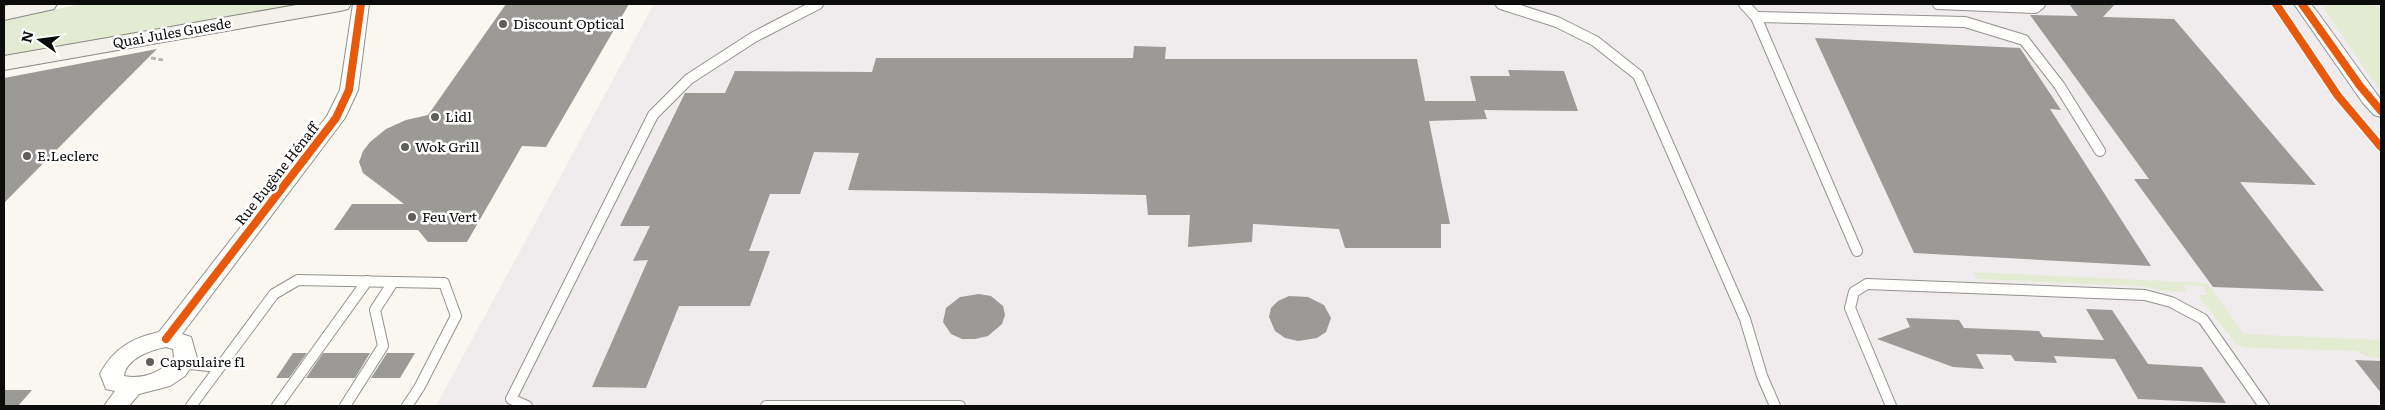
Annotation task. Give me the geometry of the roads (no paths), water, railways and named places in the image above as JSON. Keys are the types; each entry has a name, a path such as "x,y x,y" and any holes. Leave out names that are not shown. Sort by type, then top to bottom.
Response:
{"main road":[{"path":"4,13 46,4"},
{"name":"Quai Jules Guesde","path":"4,63 340,4"}],"street":[{"name":"Rue Eugène Hénaff","path":"166,339 336,118 349,90 362,4"},
{"path":"2305,5 2368,96 2381,110"},
{"path":"166,339 182,343 186,348 181,363 159,380 131,388 115,383 112,378 117,363 144,344 166,339"},
{"path":"116,406 131,388"}],"lane":[{"path":"527,406 512,399 653,116 690,79 754,37 818,4"},
{"path":"1501,4 1557,22 1587,37 1638,75 1745,319 1762,376 1775,406"},
{"path":"1744,4 1756,17 1857,250"},
{"path":"1938,4 2035,8 2040,4"},
{"path":"1756,17 1965,22 2024,40 2059,85 2100,151"},
{"path":"191,406 218,367 274,294 298,280 444,283 456,316 419,388 407,406"},
{"path":"277,406 367,281"},
{"path":"345,406 383,346 375,310 393,282"},
{"path":"1890,406 1850,308 1854,292 1867,284 2145,295 2171,302 2202,319 2264,406"},
{"path":"181,363 218,367"},
{"path":"766,406 960,406"}],"place":[{"name":"Discount Optical","path":"503,24"},
{"name":"Lidl","path":"435,117"},
{"name":"Wok Grill","path":"405,147"},
{"name":"E.Leclerc","path":"27,156"},
{"name":"Feu Vert","path":"412,217"},
{"name":"Capsulaire f1","path":"150,362"}]}
